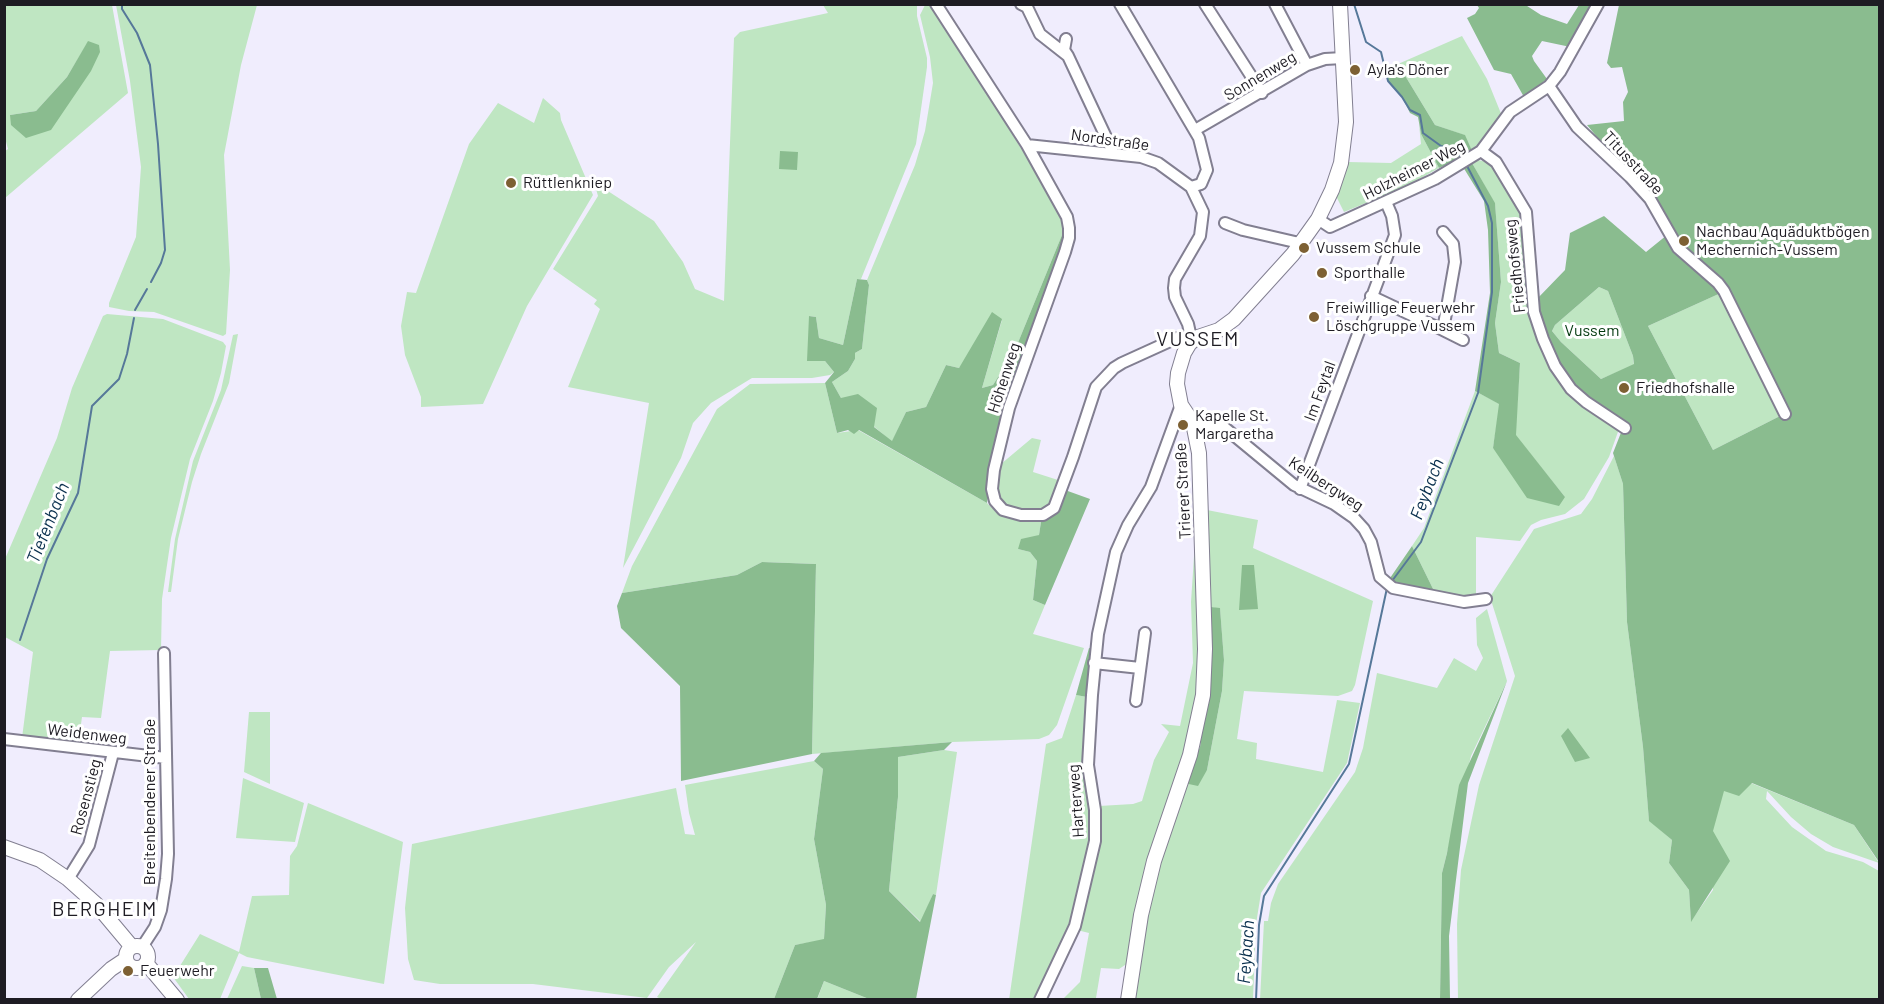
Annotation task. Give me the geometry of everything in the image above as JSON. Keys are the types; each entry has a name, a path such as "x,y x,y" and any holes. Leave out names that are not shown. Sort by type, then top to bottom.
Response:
{"main road":[{"path":"1191,340 1219,330 1234,319 1300,245 1318,219 1332,190 1341,163 1346,122 1340,4"},
{"name":"Trierer Straße","path":"1128,999 1137,937 1151,872 1190,755 1203,695 1205,649 1199,453 1193,423 1181,405 1178,373 1191,340"},
{"path":"4,847 40,860 68,879 96,904 132,948 148,954 146,963"},
{"path":"132,948 130,965 136,968 146,963"},
{"path":"78,999 132,948"},
{"path":"146,963 177,999"}],"street":[{"name":"Höhenweg","path":"936,4 1028,145 1067,217 1069,238 1009,408 994,470 992,489 996,501 1003,510 1021,515 1043,514 1054,508 1096,387 1122,363 1177,338 1191,340"},
{"path":"1021,4 1027,7 1040,34 1068,56"},
{"path":"1120,4 1195,130 1204,153 1207,170 1201,184 1191,187 1203,212 1200,236 1175,279 1174,288 1178,304 1188,324 1191,340"},
{"path":"1205,4 1262,93"},
{"path":"1275,4 1307,64"},
{"name":"Holzheimer Weg","path":"1318,219 1330,227 1464,163 1481,151 1510,112 1549,86 1560,72 1598,4"},
{"path":"1066,39 1064,50 1113,152"},
{"name":"Sonnenweg","path":"1195,130 1262,93 1307,64 1325,59 1343,58"},
{"name":"Titusstraße","path":"1549,86 1577,127 1650,199 1678,248 1724,291 1785,414"},
{"name":"Nordstraße","path":"1028,145 1113,152 1141,157 1158,163 1191,187"},
{"name":"Friedhofsweg","path":"1481,151 1496,162 1526,212 1534,312 1542,339 1555,366 1571,389 1625,428"},
{"name":"Im Feytal","path":"1300,489 1395,235 1392,216 1386,202"},
{"path":"1225,223 1300,245"},
{"path":"1443,232 1453,244 1455,262 1443,330"},
{"path":"1371,296 1463,340"},
{"name":"Harterweg","path":"1040,999 1075,926 1095,841 1094,802 1088,765 1094,663 1116,552 1128,525 1151,487 1181,405"},
{"name":"Keilbergweg","path":"1193,423 1219,425 1225,428 1300,489 1334,504 1354,518 1364,528 1371,542 1380,577 1389,585 1464,602 1486,600"},
{"path":"1136,700 1145,633"},
{"name":"Breitenbendener Straße","path":"132,948 155,927 164,895 168,854 164,653"},
{"path":"1094,663 1140,668"},
{"name":"Weidenweg","path":"4,740 166,758"},
{"name":"Rosenstieg","path":"68,879 89,845 113,753"}],"green space":[{"path":"1524,4 1541,15 1567,24 1579,5 1605,5 1580,49 1542,41 1532,56 1547,79 1524,97 1511,74 1494,70 1467,18 1475,14 1479,8 1477,5"},
{"path":"5,5 112,5 128,93 5,198 5,151 8,149 4,134","holes":["88,42 51,129 10,115 36,111 67,77"]},
{"path":"116,5 257,5 241,65 224,155 230,270 226,334 223,336 154,312 109,307 136,237 141,167 130,81"},
{"path":"823,5 917,5 927,67 916,144 861,279 857,279 843,345 819,338 816,317 809,316 825,361 834,372 830,375 812,378 752,378 711,403 693,423 681,458 623,568 649,403 568,387 600,309 594,304 597,300 553,269 598,196 594,182 654,221 683,262 695,289 724,301 734,38 740,32 828,13"},
{"path":"925,5 932,5 950,33 1051,197 1064,223 1062,235 1015,350 993,385 982,388 1002,320 959,368 946,365 926,407 906,412 892,442 841,398 832,382 848,371 855,359 855,353 862,349 869,285 867,280 915,165 925,131 933,83 930,57 920,15"},
{"path":"1619,5 1879,5 1879,862 1854,825 1752,783 1739,796 1724,791 1713,831 1730,861 1691,922 1689,890 1669,863 1672,840 1649,821 1643,747 1627,622 1623,484 1613,453 1624,425 1572,388 1545,339 1536,300 1565,270 1570,233 1604,216 1646,252 1667,235 1638,186 1587,125 1624,121 1623,102 1628,92 1622,67 1611,68 1607,63","holes":["1599,287 1608,291 1634,364 1601,379 1552,331 1555,325","1723,292 1782,415 1713,450 1648,326"]},
{"path":"1462,36 1487,79 1502,116 1473,153 1464,135 1435,125 1398,64"},
{"path":"88,41 99,45 100,52 91,71 51,130 26,138 11,125 10,115 36,111 67,77"},
{"path":"1398,64 1435,125 1465,135 1473,153 1439,168 1421,134 1418,117 1410,113 1402,97 1388,81 1387,69"},
{"path":"543,98 560,113 593,195 527,306 483,404 421,407 421,397 405,355 401,326 407,292 416,293 469,144 498,103 534,123"},
{"path":"1419,124 1421,134 1439,168 1405,187 1344,212 1336,196 1348,162 1391,163 1421,144"},
{"path":"780,151 798,152 797,170 779,169"},
{"path":"1478,160 1494,166 1523,214 1532,312 1543,353 1574,398 1619,429 1609,457 1584,499 1565,514 1531,525 1520,541 1476,537 1476,598 1436,595 1412,546 1424,528 1475,391 1500,404 1493,448 1565,497 1515,435 1520,363 1499,353 1495,323 1501,282 1495,204 1472,163"},
{"path":"1472,163 1495,203 1501,282 1495,323 1499,353 1520,363 1516,435 1565,497 1559,506 1527,498 1493,448 1499,404 1475,391 1490,293 1488,230 1484,201 1463,167"},
{"path":"1062,235 1065,240 998,434 987,503 859,430 854,434 848,430 837,433 825,383 834,372 825,361 807,361 809,316 816,317 819,338 843,345 857,279 867,280 869,285 862,349 855,353 855,359 848,371 832,382 841,398 858,394 877,408 874,427 892,441 906,412 926,407 946,365 959,368 992,312 1002,319 982,388 993,385 1015,350"},
{"name":"Vussem","path":"1599,287 1608,291 1633,356 1634,365 1601,379 1552,331 1555,325"},
{"path":"1723,292 1782,415 1713,450 1648,326"},
{"path":"107,314 163,319 223,342 226,346 221,373 213,401 190,459 171,538 162,599 161,650 110,651 101,718 82,717 78,745 22,738 33,652 5,637 5,559 57,438 72,388 103,316"},
{"path":"238,334 229,383 192,482 178,539 171,592 168,592 175,539 193,461 221,390 233,335"},
{"path":"825,383 837,433 858,430 987,503 999,515 1041,522 1039,535 1018,549 1030,552 1037,561 1033,600 1045,605 1033,634 1084,648 1057,725 1049,735 1039,739 952,742 812,754 816,564 762,562 737,575 622,593 632,566 717,409 750,384"},
{"path":"1032,438 1041,440 1033,472 1058,480 1051,506 1040,513 1005,508 997,490 996,474 1001,464"},
{"path":"1614,456 1623,484 1627,622 1643,747 1649,820 1672,840 1669,863 1689,890 1691,921 1713,890 1712,831 1723,791 1751,783 1854,825 1879,863 1833,847 1811,834 1791,817 1767,791 1766,799 1792,827 1826,851 1863,862 1879,871 1879,999 1458,1000 1457,924 1461,870 1479,785 1515,676 1490,597 1534,529 1581,514 1592,499"},
{"path":"1065,490 1090,499 1045,605 1033,600 1037,561 1030,552 1018,549 1021,539 1039,535 1041,522 1058,512"},
{"path":"1207,510 1258,520 1253,548 1373,601 1352,691 1338,696 1244,691 1237,739 1257,743 1256,759 1323,772 1337,700 1360,703 1347,763 1261,893 1256,924 1253,999 1135,1000 1146,917 1158,862 1184,783 1207,770 1222,691 1224,660 1220,609 1211,607"},
{"path":"1196,526 1198,700 1128,963 1119,969 1101,968 1096,998 1099,999 1062,1000 1080,982 1089,933 1077,930 1099,806 1133,804 1142,801 1154,760 1169,732 1161,724 1180,726 1193,663 1191,602"},
{"path":"1412,546 1436,595 1396,587 1388,581"},
{"path":"762,562 816,564 812,754 681,781 680,686 621,628 617,606 622,593 737,575"},
{"path":"1242,565 1254,565 1258,609 1239,610"},
{"path":"1211,607 1220,608 1224,660 1222,691 1207,770 1198,786 1184,783 1200,747 1211,665"},
{"path":"1487,609 1507,681 1471,756 1442,873 1440,999 1260,1000 1264,921 1268,921 1271,903 1278,884 1355,772 1363,748 1377,673 1437,688 1454,658 1476,671 1483,658 1477,645 1476,618"},
{"path":"1089,648 1093,649 1087,697 1076,695"},
{"path":"1507,681 1468,783 1449,936 1450,999 1440,999 1442,873 1459,785"},
{"path":"1076,695 1087,697 1092,840 1071,927 1037,999 1009,1000 1046,744 1062,738"},
{"path":"249,712 270,712 270,784 244,772"},
{"path":"1568,728 1590,758 1575,762 1561,736"},
{"path":"952,742 944,750 898,757 898,797 889,891 920,922 933,894 936,895 916,999 869,999 824,981 817,999 774,999 795,945 824,939 826,905 814,839 823,769 814,761 821,753"},
{"path":"944,750 957,752 936,895 933,894 921,922 889,891 898,797 898,757"},
{"path":"814,761 823,769 814,839 826,905 824,940 795,945 774,999 663,1000 657,997 696,942 669,967 647,998 533,984 440,984 414,980 408,959 405,908 412,844 676,788 685,834 695,835 685,785"},
{"path":"243,778 304,803 295,842 236,838"},
{"path":"308,803 403,842 384,984 247,957 239,953 220,999 189,999 173,977 200,934 239,952 252,896 289,895 290,856 297,846"},
{"path":"242,966 254,968 261,999 227,999"},
{"path":"254,968 268,968 277,999 261,999"},
{"path":"824,981 869,999 817,1000"}],"waterway":[{"name":"Tiefenbach","path":"122,4 122,9 137,33 150,65 165,250 151,282"},
{"name":"Feybach","path":"1354,4 1366,42 1381,52 1388,81 1410,110 1420,115 1423,133 1441,146 1454,149 1463,159"},
{"name":"Feybach","path":"1392,581 1421,542 1478,393 1492,292 1492,223 1488,206 1466,164"},
{"name":"Tiefenbach","path":"135,310 147,289"},
{"name":"Tiefenbach","path":"20,640 47,559 78,493 92,406 119,379 134,318"},
{"name":"Feybach","path":"1256,1000 1259,925 1264,896 1349,764 1387,588"}],"place":[{"name":"Ayla's Döner","path":"1355,70"},
{"name":"Rüttlenkniep","path":"511,183"},
{"name":"Nachbau Aquäduktbögen Mechernich-Vussem","path":"1684,241"},
{"name":"Vussem Schule","path":"1304,248"},
{"name":"Sporthalle","path":"1322,273"},
{"name":"Freiwillige Feuerwehr Löschgruppe Vussem","path":"1314,317"},
{"name":"Friedhofshalle","path":"1624,388"},
{"name":"Kapelle St. Margaretha","path":"1183,425"},
{"name":"Feuerwehr","path":"128,971"}],"district":[{"name":"VUSSEM","path":"1198,339"},
{"name":"BERGHEIM","path":"105,909"}]}
